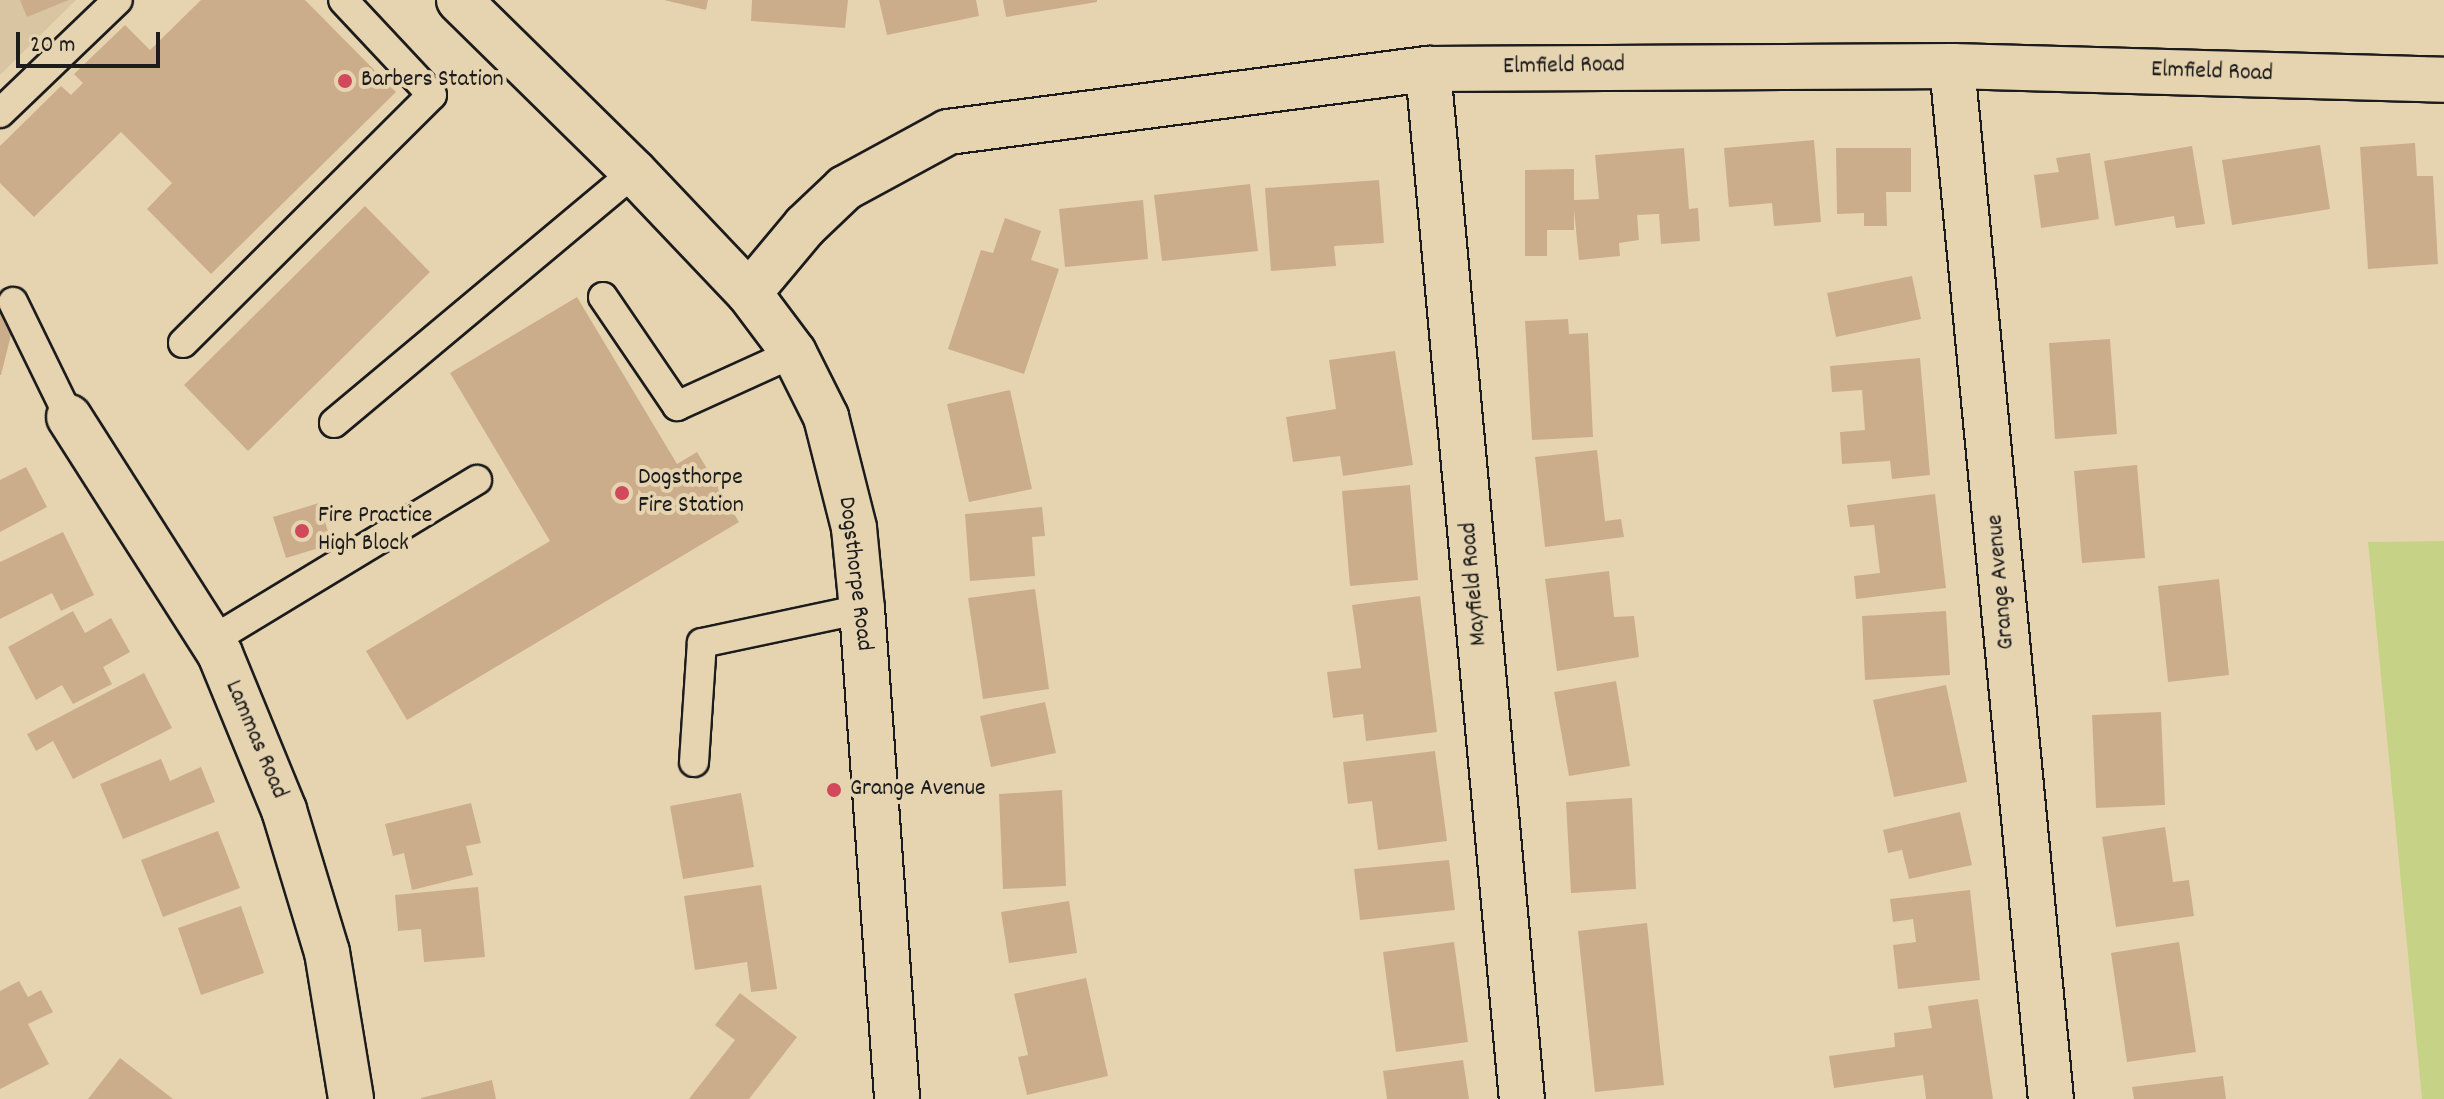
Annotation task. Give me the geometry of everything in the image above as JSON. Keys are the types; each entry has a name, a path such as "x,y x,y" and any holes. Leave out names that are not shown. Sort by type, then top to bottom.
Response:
{"street":[{"name":"Dogsthorpe Road","path":"459,0 634,172 749,293 794,353 826,417 854,528 897,1099"},
{"name":"Elmfield Road","path":"749,293 805,226 845,188 948,132 1428,69 1737,64 1952,66 2444,80"},
{"name":"Grange Avenue","path":"1952,66 2051,1099"},
{"name":"Mayfield Road","path":"1428,69 1522,1099"},
{"name":"Lammas Road","path":"69,417 220,654 284,810 327,952 351,1099"}],"lane":[{"path":"0,113 118,0"},
{"path":"183,343 432,95 343,0"},
{"path":"334,423 634,172"},
{"path":"603,297 677,406 794,353"},
{"path":"13,302 69,417"},
{"path":"211,641 477,480"},
{"path":"694,762 702,643 862,609"}],"shaded area":[{"path":"0,0 76,0 0,75"}],"green space":[{"path":"2444,541 2444,1099 2422,1099 2368,542"}],"building":[{"path":"20,0 69,0 27,17"},
{"path":"201,0 305,0 396,92 211,274 147,209 172,183 121,132 34,217 0,183 0,146 61,86 71,95 83,83 74,74 125,25 150,50"},
{"path":"664,0 708,0 706,10"},
{"path":"752,0 848,0 845,28 751,21"},
{"path":"879,0 976,0 979,16 887,35"},
{"path":"1003,0 1097,0 1097,2 1006,17"},
{"path":"1814,140 1821,222 1774,226 1772,203 1729,207 1724,148"},
{"path":"2415,143 2417,176 2433,176 2438,264 2368,269 2360,147"},
{"path":"2320,145 2330,209 2232,225 2222,160"},
{"path":"2192,146 2205,224 2176,228 2174,216 2115,226 2104,161"},
{"path":"1684,148 1689,209 1698,208 1700,241 1661,244 1659,214 1637,215 1639,240 1619,243 1620,256 1579,260 1574,210 1574,230 1547,230 1547,256 1525,256 1525,170 1574,169 1574,200 1599,199 1595,155"},
{"path":"1836,148 1911,148 1911,192 1886,192 1887,226 1864,226 1864,213 1837,214"},
{"path":"2090,153 2099,219 2041,228 2034,175 2059,172 2056,158"},
{"path":"1379,180 1384,243 1334,246 1336,266 1271,271 1265,188"},
{"path":"1250,184 1258,251 1162,261 1154,195"},
{"path":"1143,200 1148,259 1065,267 1059,209"},
{"path":"365,206 430,272 248,451 184,385"},
{"path":"1005,218 1041,231 1031,260 1059,269 1024,374 948,349 981,250 993,253"},
{"path":"1912,276 1921,319 1836,337 1827,293"},
{"name":"Dogsthorpe Fire Station","path":"577,297 677,464 697,452 739,522 407,720 366,651 550,541 450,373"},
{"path":"0,306 17,311 1,375 0,375"},
{"path":"1568,319 1569,334 1588,333 1593,437 1532,440 1525,321"},
{"path":"2110,339 2117,434 2055,439 2049,343"},
{"path":"1395,351 1413,465 1343,476 1340,456 1293,462 1286,417 1336,409 1329,360"},
{"path":"1920,358 1930,475 1892,479 1890,461 1842,464 1840,432 1865,430 1862,390 1832,392 1830,366"},
{"path":"1010,390 1032,489 969,502 947,404"},
{"path":"1597,450 1605,521 1621,519 1624,537 1545,547 1535,457"},
{"path":"2137,465 2145,558 2082,563 2074,471"},
{"path":"26,467 47,507 0,532 0,480"},
{"path":"1410,485 1418,580 1350,586 1342,491"},
{"path":"1935,494 1946,588 1856,599 1854,576 1880,573 1874,525 1850,527 1847,505"},
{"name":"Fire Practice High Block","path":"319,503 332,544 286,558 273,517"},
{"path":"1042,507 1045,536 1032,537 1035,576 970,581 965,514"},
{"path":"63,532 94,595 61,611 52,593 0,619 0,562"},
{"path":"1609,571 1614,617 1634,616 1639,657 1557,671 1545,579"},
{"path":"2219,579 2229,675 2168,682 2158,586"},
{"path":"1035,589 1049,689 983,699 968,598"},
{"path":"1420,596 1437,732 1366,741 1363,714 1333,718 1327,672 1361,668 1352,605"},
{"path":"73,611 85,633 111,618 130,652 103,667 112,684 73,704 62,685 36,700 8,647"},
{"path":"1946,611 1950,675 1865,680 1862,616"},
{"path":"144,673 172,728 73,779 53,741 36,751 27,734"},
{"path":"1616,681 1630,766 1569,776 1554,692"},
{"path":"1946,685 1967,782 1894,797 1873,700"},
{"path":"1045,702 1056,753 991,767 980,716"},
{"path":"2161,712 2165,805 2096,808 2092,715"},
{"path":"1435,751 1447,841 1378,850 1372,801 1348,804 1343,762"},
{"path":"161,759 170,781 201,767 215,802 123,839 100,784"},
{"path":"1062,790 1066,886 1003,889 999,794"},
{"path":"741,793 754,867 683,879 670,806"},
{"path":"1632,798 1636,889 1571,893 1566,802"},
{"path":"471,803 481,843 466,846 473,875 412,890 404,853 393,856 385,824"},
{"path":"1960,812 1972,865 1909,879 1902,850 1888,853 1883,830"},
{"path":"2165,827 2173,882 2189,880 2194,916 2116,927 2102,837"},
{"path":"218,831 240,888 163,917 141,860"},
{"path":"1449,860 1455,910 1360,920 1354,869"},
{"path":"761,885 777,989 751,992 747,962 695,970 684,896"},
{"path":"478,887 485,957 424,962 421,929 398,931 395,895"},
{"path":"1970,890 1980,980 1898,989 1893,945 1916,942 1913,919 1893,922 1890,899"},
{"path":"1069,901 1077,953 1009,963 1001,912"},
{"path":"241,906 264,973 201,995 178,928"},
{"path":"1647,923 1664,1085 1595,1092 1578,931"},
{"path":"1454,942 1468,1042 1396,1052 1383,952"},
{"path":"2179,942 2196,1052 2127,1062 2111,953"},
{"path":"1086,978 1108,1076 1027,1095 1018,1057 1028,1055 1014,994"},
{"path":"19,981 28,997 41,990 53,1012 28,1024 49,1064 0,1089 0,991"},
{"path":"740,993 797,1037 749,1099 689,1099 735,1040 715,1025"},
{"path":"1978,999 1993,1099 1926,1099 1923,1075 1834,1088 1829,1056 1895,1047 1894,1033 1932,1028 1928,1006"},
{"path":"120,1058 173,1099 88,1099"},
{"path":"1463,1060 1469,1099 1387,1099 1383,1071"},
{"path":"2223,1076 2226,1099 2134,1099 2132,1087"},
{"path":"492,1080 496,1099 421,1099 421,1098"}],"place":[{"name":"Barbers Station","path":"345,81"},
{"name":"Dogsthorpe Fire Station","path":"622,493"},
{"name":"Fire Practice High Block","path":"302,531"},
{"name":"Grange Avenue","path":"834,790"}]}
